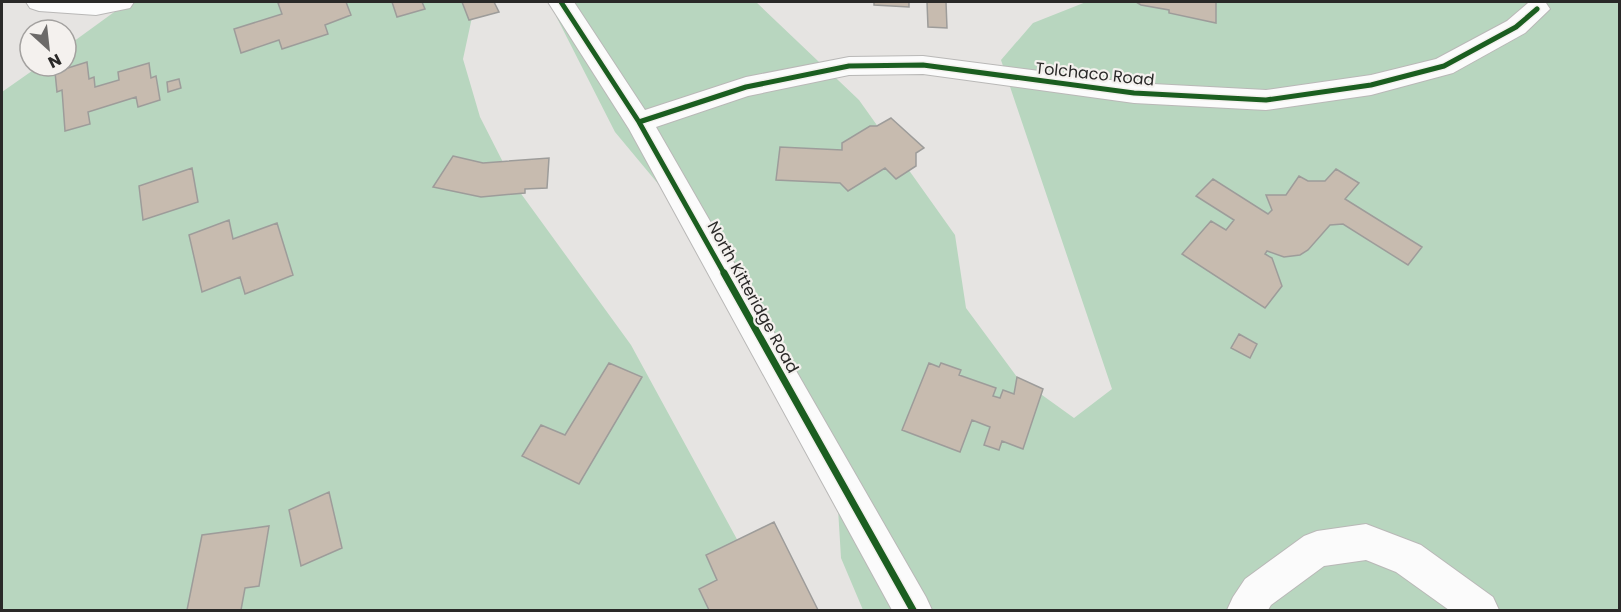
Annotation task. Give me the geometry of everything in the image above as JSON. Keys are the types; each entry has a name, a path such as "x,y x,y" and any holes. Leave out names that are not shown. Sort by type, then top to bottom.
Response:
{"street":[{"path":"39,2 96,6 121,2"},
{"name":"North Kitteridge Road","path":"561,2 639,123 913,610"},
{"name":"Tolchaco Road","path":"639,123 746,87 849,66 923,65 1134,93 1266,99 1371,85 1444,66 1516,27 1537,9"},
{"path":"1246,610 1258,592 1317,549 1366,542 1408,558 1480,610"}],"green space":[{"path":"128,2 471,2 474,8 463,59 480,117 514,184 631,345 739,543 711,610 2,610 2,92 22,78 78,78 78,38"},
{"path":"563,2 756,2 859,100 955,235 966,308 1017,377 1074,418 1112,389 1001,60 1033,23 1086,2 1619,2 1619,610 863,610 841,558 835,459 793,366 739,281 615,132 556,16"}],"building":[{"path":"346,2 351,15 325,25 328,34 282,49 279,40 241,53 234,29 282,14 278,3"},
{"path":"392,2 422,2 425,9 397,17"},
{"path":"462,2 494,2 499,12 469,20"},
{"path":"874,2 909,2 909,7 874,5"},
{"path":"927,2 946,2 947,28 928,27"},
{"path":"1136,2 1216,2 1216,23 1169,13 1169,10"},
{"path":"87,62 89,79 94,77 95,87 119,80 118,72 149,63 151,78 156,76 160,100 138,107 136,97 88,112 90,124 65,131 62,90 57,92 56,78 78,78 78,65"},
{"path":"179,79 181,88 168,92 167,82"},
{"path":"891,118 924,148 916,153 916,166 896,179 885,168 848,191 840,183 776,180 780,147 842,150 842,143 870,126 877,126"},
{"path":"453,156 483,163 549,158 547,188 525,189 525,193 481,197 433,187"},
{"path":"192,168 198,202 143,220 139,186"},
{"path":"1336,169 1359,183 1345,199 1422,247 1408,265 1343,224 1330,225 1308,250 1300,255 1284,257 1267,251 1265,254 1272,258 1282,286 1265,308 1182,254 1211,221 1226,230 1234,220 1196,196 1213,179 1268,214 1272,210 1266,195 1286,195 1299,176 1308,181 1325,181"},
{"path":"229,220 233,239 277,223 293,275 245,294 240,277 202,292 189,235"},
{"path":"1239,334 1257,344 1250,358 1231,348"},
{"path":"609,363 642,377 579,484 522,456 541,425 565,435"},
{"path":"929,363 939,367 941,363 961,370 959,375 996,388 993,396 1000,398 1003,390 1014,394 1017,377 1043,389 1023,449 1002,441 999,450 984,445 990,427 972,420 960,452 902,430"},
{"path":"329,492 342,548 301,566 289,510"},
{"path":"774,522 818,610 709,610 699,589 717,580 706,555"},
{"path":"269,526 259,586 245,588 241,610 187,610 202,535"}],"cycle path":[{"path":"561,2 639,122 913,610"},
{"path":"639,122 746,87 849,66 923,65 1134,93 1266,100 1371,85 1444,66 1516,27 1537,9"}]}
